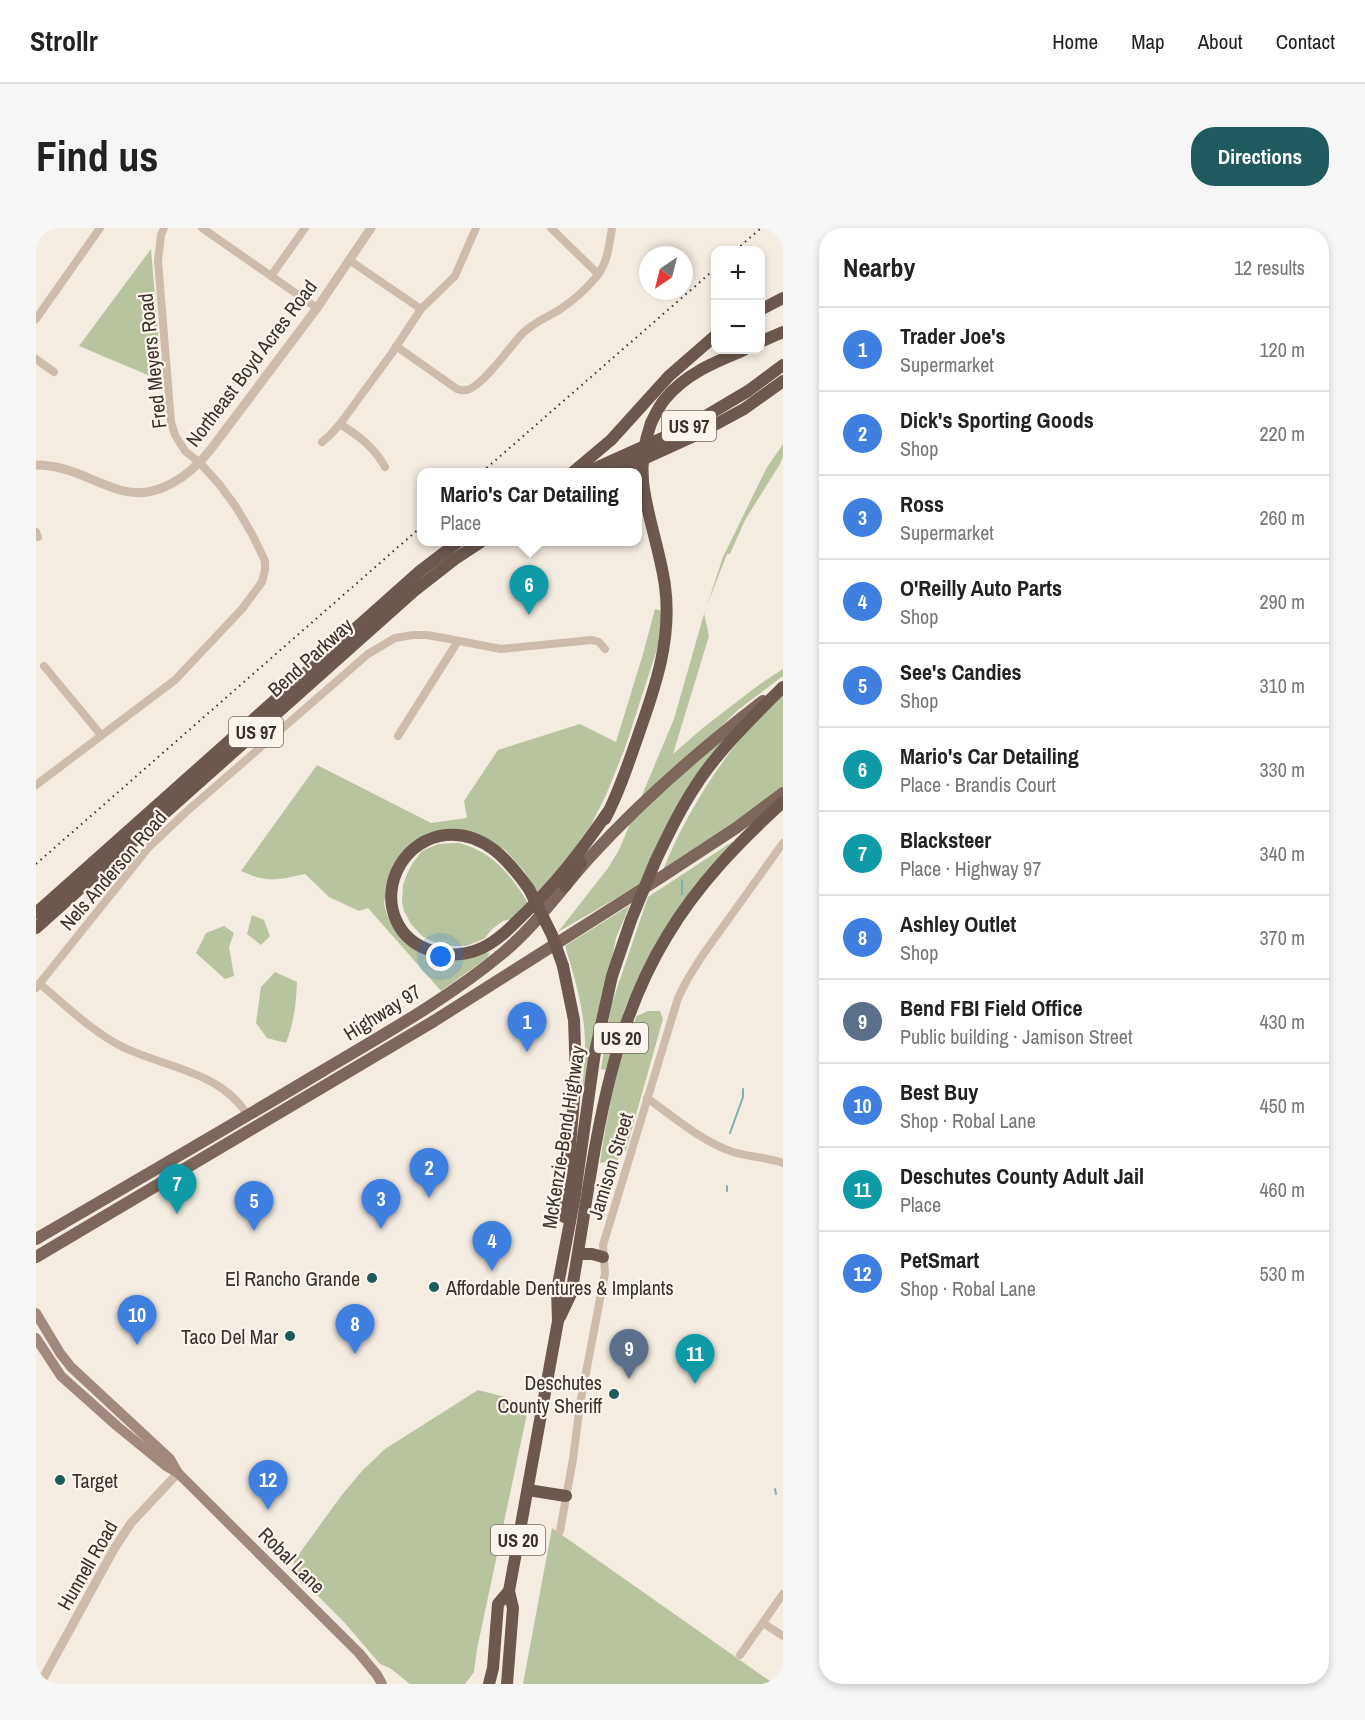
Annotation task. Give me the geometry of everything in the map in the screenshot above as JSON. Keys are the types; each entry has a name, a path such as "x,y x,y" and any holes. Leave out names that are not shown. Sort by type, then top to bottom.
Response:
{"highway":[{"path":"765,307 783,298"},
{"path":"765,340 783,332"},
{"path":"578,468 611,440 669,376 711,339"},
{"path":"566,886 608,812 650,701 663,654 667,613 664,585 643,482 643,454 646,438 651,423 665,399 679,384 708,366 735,354"},
{"name":"US 97","path":"596,468 689,426 748,391 783,365"},
{"name":"US 97","path":"624,468 694,436 744,409 783,381"},
{"name":"Bend Parkway","path":"36,913 420,571 453,546"},
{"name":"Bend Parkway","path":"36,928 414,591 475,546"},
{"name":"McKenzie-Bend Highway","path":"507,1684 513,1608 509,1591 558,1321 557,1290 574,1201 595,1052 612,976 631,920 655,862 681,811 716,757 783,687"},
{"name":"McKenzie-Bend Highway","path":"558,1321 571,1294 605,1097 621,1037 642,982 668,934 700,888 741,842 783,802"},
{"path":"557,1290 576,1075 574,1020 563,966 546,920 529,889 516,871 494,850 469,837 457,834 444,835 420,843 405,856 393,880 391,902 399,926 415,943 427,949 460,955 482,948 503,934 544,896 573,862 608,812"},
{"path":"578,1254 603,1257"},
{"path":"528,1490 566,1496"},
{"name":"McKenzie-Bend Highway","path":"489,1684 493,1668 498,1604 509,1591"}],"main road":[{"name":"Highway 97","path":"36,1239 248,1116 432,1005 470,979 525,933 590,857 644,803 718,736 783,687"},
{"name":"Highway 97","path":"36,1257 444,1014 663,876 783,794"},
{"path":"254,1128 257,1118 312,1084 347,1056"},
{"name":"Robal Lane","path":"36,1313 65,1361 170,1459 178,1473"},
{"name":"Robal Lane","path":"36,1338 62,1376 117,1426 178,1473 351,1645 380,1680 392,1684"}],"street":[{"path":"36,319 100,228"},
{"name":"Fred Meyers Road","path":"101,735 175,680 191,665 242,609 262,582 265,570 265,561 252,534 224,492 200,463 186,451 175,435 171,422 158,261 160,236 164,228"},
{"path":"271,276 305,228"},
{"name":"Northeast Boyd Acres Road","path":"36,465 75,471 120,490 136,493 153,491 169,485 200,463 317,308 370,228"},
{"path":"322,442 340,424 421,309 455,276 476,228"},
{"path":"551,228 598,274"},
{"path":"396,346 457,389 464,391 472,388 503,359 528,329 560,309 598,274 609,251 612,228"},
{"path":"207,229 317,308"},
{"path":"349,260 421,309"},
{"path":"36,359 54,372"},
{"path":"340,424 367,442 385,467"},
{"name":"Nels Anderson Road","path":"38,986 149,848 186,812 368,654 396,638 413,635 427,635 501,649 592,640 599,642 605,648"},
{"path":"398,736 458,641"},
{"path":"36,785 101,735 44,666"},
{"name":"Jamison Street","path":"560,1531 580,1404 605,1273 603,1245 671,1018 687,980 702,956 783,843"},
{"path":"38,986 104,1036 124,1048 194,1073 220,1086 234,1098 248,1116"},
{"path":"647,1098 718,1146 735,1153 783,1163"},
{"name":"Hunnell Road","path":"40,1684 114,1549 132,1523 178,1473"},
{"path":"740,1654 783,1594"},
{"path":"763,1623 783,1636"}],"green space":[{"path":"151,249 162,381 79,346"},
{"path":"783,444 783,457 780,464 745,520 730,554 727,554 706,607 723,557 766,469"},
{"path":"655,609 663,611 660,640 625,748 606,795 591,825 538,894 524,871 505,850 486,839 448,830 424,835 403,851 389,883 384,903 387,915 396,930 410,946 422,954 444,960 462,960 484,952 490,953 487,958 441,991 368,908 359,911 329,897 305,874 266,879 241,871 317,765 431,823 467,818 464,801 498,750 580,724 616,742"},
{"path":"704,614 709,636 673,754 704,727 783,669 783,676 738,710 709,738 747,712 722,744 646,881 558,932 608,868 619,850 674,719"},
{"path":"783,696 783,790 663,870 681,831 715,772 756,721"},
{"path":"732,842 736,842 641,972 625,1008 608,1064 605,1070 601,1069 611,1006 648,897"},
{"path":"459,843 491,858 507,873 528,903 511,919 503,921 492,929 484,939 466,946 442,946 422,936 411,924 402,903 403,885 412,864 422,851 438,844"},
{"path":"630,905 616,938 582,1095 585,1031 581,1006 565,946"},
{"path":"252,915 264,920 270,936 261,945 247,934"},
{"path":"224,926 234,933 229,947 234,976 225,979 196,953 206,933"},
{"path":"275,972 297,982 294,1013 286,1043 267,1038 256,1023 261,987"},
{"path":"648,1011 660,1011 663,1019 626,1150 617,1160 600,1163 623,1051 637,1016"},
{"path":"478,1390 505,1397 528,1409 474,1672 465,1684 410,1684 390,1668 380,1664 344,1622 295,1573 294,1561 341,1496 385,1449"},
{"path":"552,1528 774,1684 523,1684"}],"waterway":[{"path":"682,880 682,894"},
{"path":"730,1133 743,1097 743,1089"},
{"path":"727,1186 727,1191"},
{"path":"775,1489 776,1494"}],"railway":[{"path":"741,246 761,228"},
{"path":"487,468 711,272"},
{"path":"36,864 417,531"}],"place":[{"name":"Mario's Car Detailing","path":"529,615"},
{"name":"Trader Joe's","path":"527,1052"},
{"name":"Dick's Sporting Goods","path":"429,1198"},
{"name":"Blacksteer","path":"177,1214"},
{"name":"Ross","path":"381,1229"},
{"name":"See's Candies","path":"254,1231"},
{"name":"O'Reilly Auto Parts","path":"492,1271"},
{"name":"El Rancho Grande","path":"372,1278"},
{"name":"Affordable Dentures & Implants","path":"434,1287"},
{"name":"Taco Del Mar","path":"290,1336"},
{"name":"Best Buy","path":"137,1345"},
{"name":"Ashley Outlet","path":"355,1354"},
{"name":"Bend FBI Field Office","path":"629,1379"},
{"name":"Deschutes County Adult Jail","path":"695,1384"},
{"name":"Deschutes County Sheriff","path":"614,1394"},
{"name":"Target","path":"60,1480"},
{"name":"PetSmart","path":"268,1510"}]}
